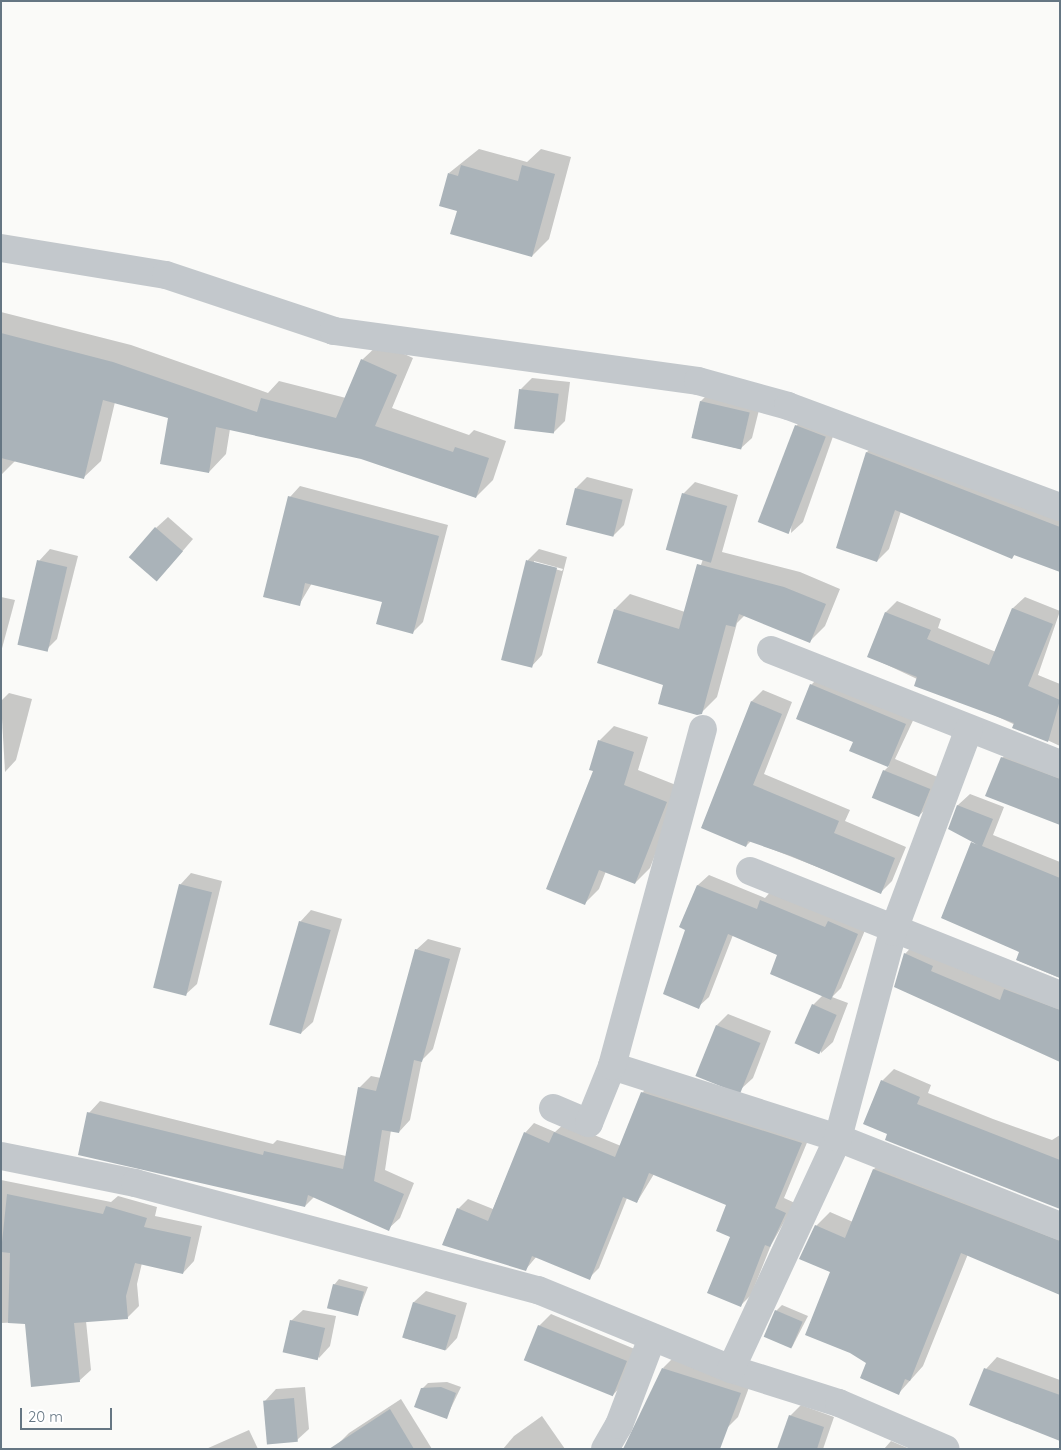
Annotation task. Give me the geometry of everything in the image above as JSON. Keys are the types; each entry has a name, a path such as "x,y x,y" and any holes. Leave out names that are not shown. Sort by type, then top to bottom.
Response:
{"street":[{"path":"1,248 166,275 334,331 698,381 788,406 1060,507"},
{"path":"771,650 1060,764"},
{"path":"553,1108 589,1123 612,1066 703,729"},
{"path":"731,1369 838,1138 893,932 969,729"},
{"path":"750,871 893,932 1060,995"},
{"path":"612,1066 838,1138 1060,1226"},
{"path":"1,1156 135,1183 538,1290 731,1369 839,1403 946,1449"},
{"path":"605,1449 619,1425 652,1338"}],"building":[{"path":"461,165 518,181 522,165 555,174 532,257 450,234 457,211 439,206 448,173 458,176"},
{"path":"1,333 113,362 257,412 261,398 336,418 361,359 397,375 375,426 453,452 455,447 489,458 476,498 361,459 216,427 209,473 160,464 168,418 103,400 84,479 1,458"},
{"path":"519,389 559,394 554,434 514,429"},
{"path":"700,401 750,412 741,449 691,438"},
{"path":"795,425 826,437 789,534 758,522"},
{"path":"866,452 1060,527 1060,572 1014,555 1012,559 895,510 877,562 836,548"},
{"path":"575,488 623,500 613,537 566,525"},
{"path":"682,493 727,506 711,563 666,550"},
{"path":"288,496 439,536 413,634 376,624 382,602 305,583 300,606 263,597"},
{"path":"155,527 183,551 157,581 129,557"},
{"path":"37,560 67,567 48,652 17,645"},
{"path":"526,560 557,568 532,668 501,660"},
{"path":"697,564 784,587 826,604 810,643 739,614 735,627 726,625 702,714 697,715 658,704 663,685 597,663 614,609 679,629"},
{"path":"1012,608 1053,624 1028,686 1060,700 1048,742 1012,728 1014,723 914,686 917,677 867,657 885,612 931,630 927,639 989,665"},
{"path":"810,684 906,724 888,767 849,751 853,742 796,719"},
{"path":"751,701 782,714 753,785 839,821 834,833 895,858 881,894 791,856 748,841 746,847 701,828"},
{"path":"598,740 634,752 624,785 667,802 635,884 599,870 585,905 546,889 593,771 589,770"},
{"path":"1001,757 1060,779 1060,825 985,796"},
{"path":"883,770 930,789 919,817 872,798"},
{"path":"957,805 993,819 982,846 1060,878 1060,978 1016,960 1019,952 941,918 971,842 978,845 948,829"},
{"path":"179,884 212,892 186,996 153,988"},
{"path":"697,885 757,909 760,900 825,927 828,921 858,934 831,1000 770,974 777,955 728,934 699,1009 663,994 685,930 679,927"},
{"path":"299,921 331,930 301,1034 269,1025"},
{"path":"415,949 450,959 422,1062 414,1060 399,1133 382,1130 374,1181 404,1194 389,1231 308,1195 305,1207 78,1155 87,1112 263,1155 264,1151 343,1169 358,1087 376,1091"},
{"path":"904,953 933,966 931,971 1000,1000 1004,989 1060,1010 1060,1062 894,987"},
{"path":"812,1004 837,1015 819,1054 795,1043"},
{"path":"716,1025 761,1043 740,1094 695,1076"},
{"path":"881,1080 920,1097 917,1104 1060,1160 1060,1209 885,1140 887,1134 863,1124"},
{"path":"641,1092 802,1143 775,1208 786,1213 770,1247 765,1245 741,1307 707,1293 730,1237 716,1231 726,1205 649,1173 637,1203 623,1197 590,1280 532,1256 526,1271 442,1245 457,1208 488,1221 524,1132 549,1143 554,1132 615,1157"},
{"path":"873,1169 1060,1241 1060,1295 961,1253 910,1381 905,1379 899,1395 860,1378 866,1363 850,1353 805,1335 830,1272 799,1259 815,1225 845,1238"},
{"path":"7,1194 103,1214 106,1206 147,1218 144,1227 191,1237 183,1274 135,1263 126,1296 128,1319 74,1323 80,1382 31,1387 25,1324 8,1323 10,1253 1,1252"},
{"path":"333,1284 364,1292 358,1316 327,1308"},
{"path":"413,1302 456,1315 445,1351 402,1337"},
{"path":"775,1310 803,1322 791,1348 764,1337"},
{"path":"290,1320 325,1328 318,1360 283,1352"},
{"path":"538,1325 627,1361 613,1396 524,1360"},
{"path":"662,1368 741,1393 720,1449 623,1449"},
{"path":"984,1368 1060,1395 1060,1441 969,1405"},
{"path":"441,1387 456,1393 447,1419 414,1407 421,1388"},
{"path":"294,1398 298,1442 267,1445 263,1401"},
{"path":"390,1409 414,1449 329,1449"},
{"path":"789,1415 824,1427 817,1449 777,1449"}]}
